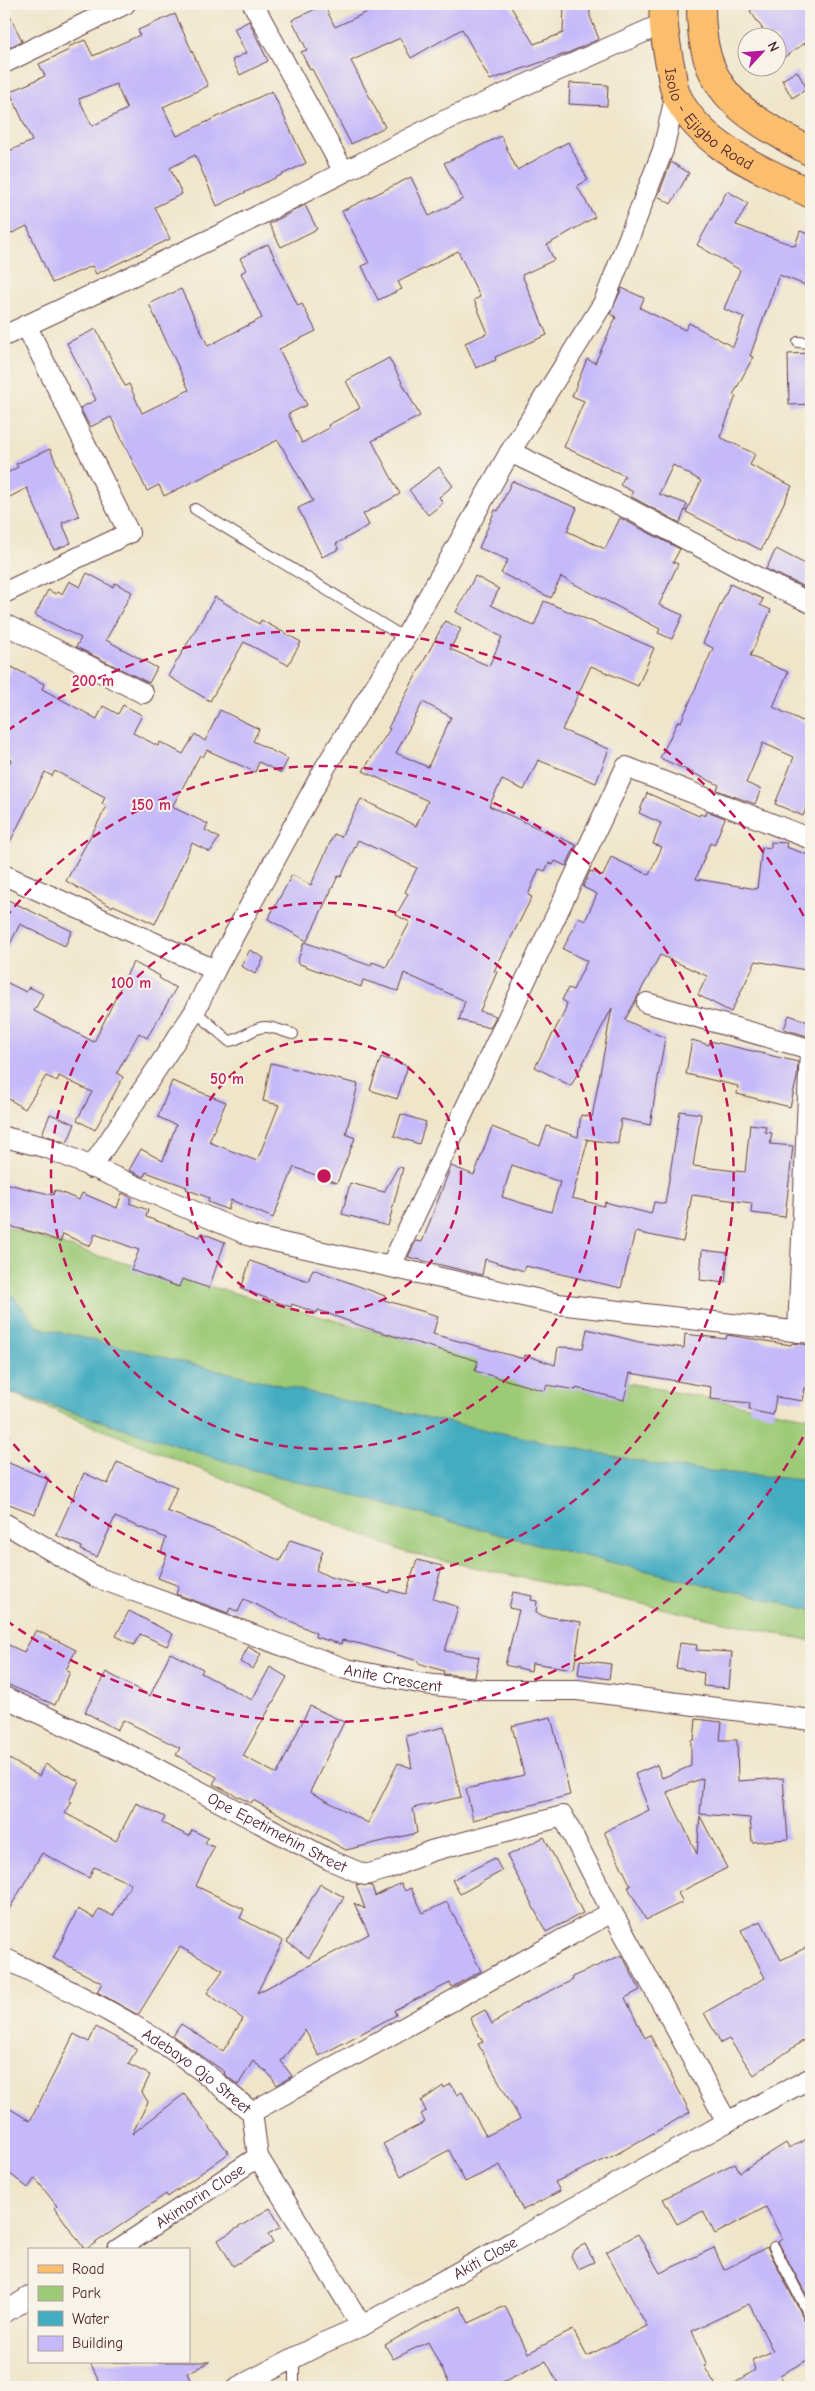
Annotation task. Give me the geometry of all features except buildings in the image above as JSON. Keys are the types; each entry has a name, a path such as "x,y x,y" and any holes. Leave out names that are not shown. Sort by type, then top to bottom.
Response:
{"main road":[{"name":"Isolo - Ejigbo Road","path":"702,4 705,53 716,81 736,105 762,125 811,152"},
{"name":"Isolo - Ejigbo Road","path":"663,14 676,94 709,138 728,151 811,194"}],"street":[{"path":"4,63 125,4"},
{"path":"254,4 344,172"},
{"path":"4,336 226,232 663,14"},
{"path":"91,1168 195,1011 215,970 326,766 405,638 510,452 604,302 663,150 676,94"},
{"path":"4,593 129,533 26,325"},
{"path":"510,452 631,510 768,583 811,603"},
{"path":"4,624 143,692"},
{"path":"391,1266 626,767 811,839"},
{"path":"4,875 215,970"},
{"path":"4,1137 48,1148 250,1236 558,1304 805,1333 810,1048 647,1003"},
{"name":"Anite Crescent","path":"4,1522 96,1577 346,1668 424,1684 485,1690 577,1690 811,1720"},
{"name":"Ope Epetimehin Street","path":"4,1696 146,1763 330,1860 365,1875 387,1869 432,1851 563,1816 612,1912"},
{"path":"252,2112 612,1912 727,2122"},
{"name":"Adebayo Ojo Street","path":"4,1958 61,1987 160,2043 202,2071 252,2112 258,2157 362,2326"},
{"name":"Akiti Close","path":"238,2387 362,2326 727,2122 811,2078"},
{"name":"Akimorin Close","path":"119,2248 258,2157"},
{"path":"4,2313 28,2298"}],"lane":[{"path":"798,342 811,343"},
{"path":"195,510 405,638"},
{"path":"195,1011 229,1041 238,1041 254,1030 265,1027 293,1034"},
{"path":"774,2247 811,2318"},
{"path":"294,2358 294,2387"}],"green space":[{"path":"4,1226 95,1255 418,1343 811,1418 811,1481 662,1466 350,1402 37,1327 4,1285"},
{"path":"4,1390 250,1469 560,1550 811,1610 811,1641 405,1552"}],"water":[{"path":"4,1285 38,1327 350,1402 662,1466 811,1481 811,1610 560,1550 250,1469 4,1390"}]}
